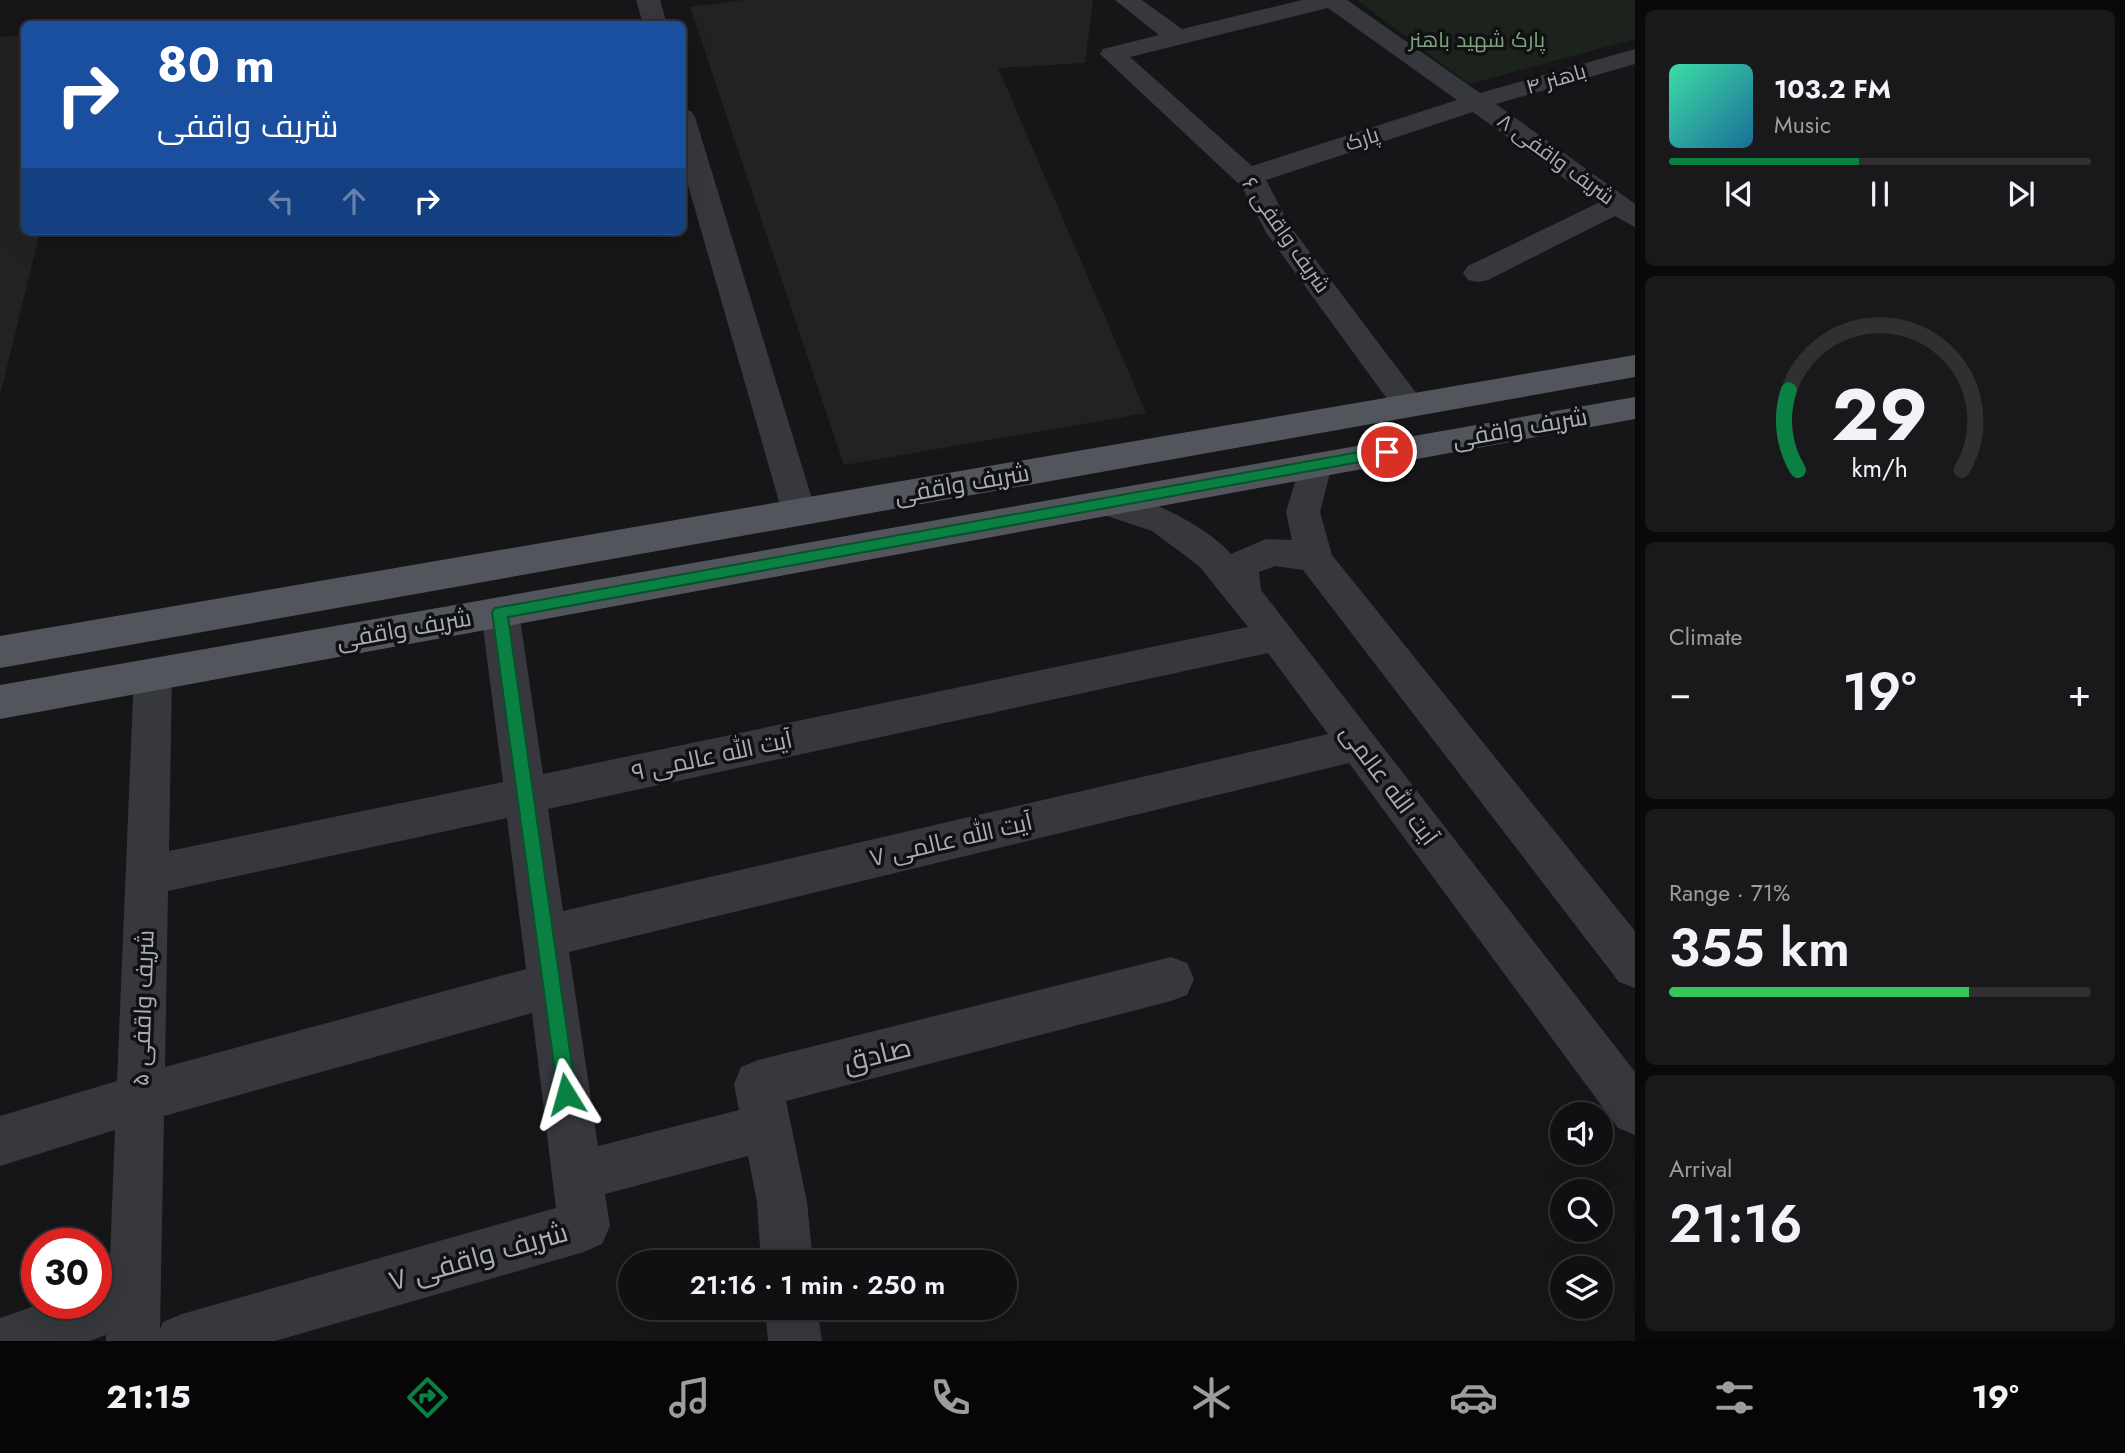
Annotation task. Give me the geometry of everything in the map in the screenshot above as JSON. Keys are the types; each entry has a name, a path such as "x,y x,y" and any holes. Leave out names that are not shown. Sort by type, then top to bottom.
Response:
{"main road":[{"name":"شریف واقفی","path":"0,652 1635,366"},
{"name":"شریف واقفی","path":"0,702 1635,408"},
{"path":"153,674 158,625"}],"street":[{"path":"648,0 654,21"},
{"path":"1127,0 1178,38 1331,0"},
{"name":"شریف واقفی ۸","path":"1331,0 1626,211"},
{"name":"شریف واقفی ۶","path":"1178,38 1112,54 1254,183 1278,228 1410,406"},
{"name":"باهنر ۴","path":"1476,102 1635,56"},
{"name":"پارک","path":"1247,177 1476,102"},
{"path":"686,131 799,512"},
{"path":"1478,273 1626,211"},
{"path":"1315,465 1303,512 1315,560 1635,966"},
{"name":"آیت الله عالمی","path":"1107,503 1164,522 1212,555 1277,636 1635,1111"},
{"path":"1244,594 1240,567 1262,552 1283,552 1315,560"},
{"name":"شریف واقفی ۷","path":"182,1341 583,1226 500,612"},
{"name":"آیت الله عالمی ۹","path":"147,876 1277,636"},
{"name":"شریف واقفی ۵","path":"133,1321 153,674"},
{"name":"آیت الله عالمی ۷","path":"544,937 1357,744"},
{"name":"صادق","path":"786,1250 782,1202 758,1084 1171,979"},
{"path":"0,1141 141,1098 551,985"},
{"path":"577,1176 767,1127"},
{"path":"793,1320 795,1341"},
{"path":"8,1341 133,1321"}],"shaded area":[{"path":"743,0 1093,0 1085,63 998,68 1146,413 844,465 690,7"},
{"path":"21,35 21,235 39,235 0,396 0,37"}],"green space":[{"name":"پارک شهید باهنر","path":"1357,0 1635,0 1635,39 1469,84"}],"route":[{"path":"566,1094 500,612 1387,452"}]}
